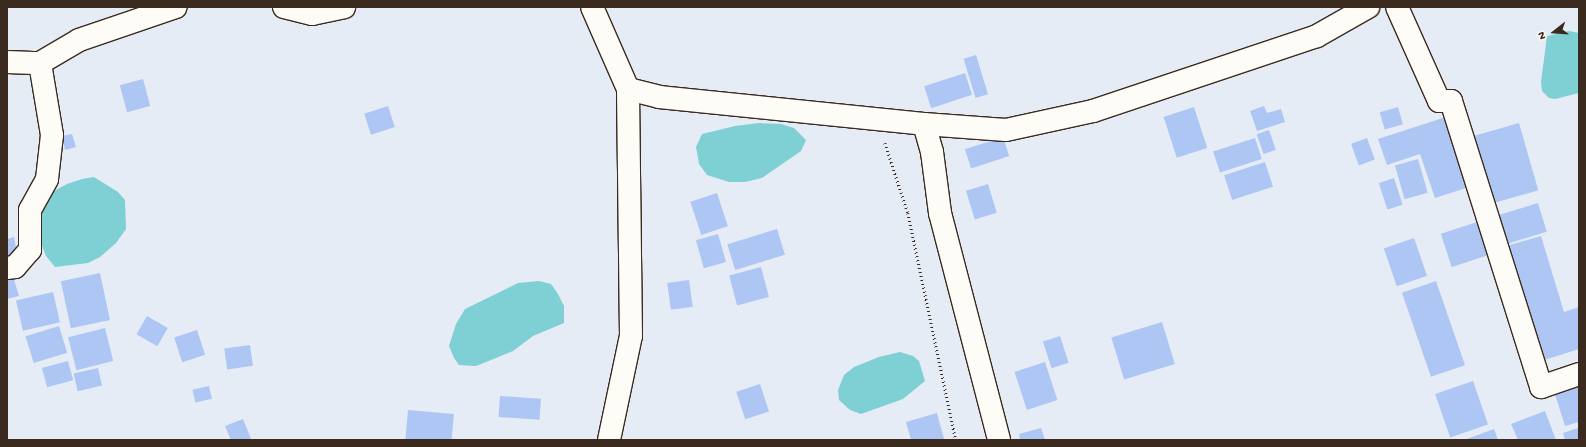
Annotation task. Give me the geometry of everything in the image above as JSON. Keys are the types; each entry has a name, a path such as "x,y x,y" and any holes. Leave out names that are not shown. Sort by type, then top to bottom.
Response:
{"street":[{"path":"7,62 40,63 79,40 176,7"},
{"path":"284,7 312,14 344,7"},
{"path":"592,7 628,89 631,336 609,440"},
{"path":"628,89 659,98 877,120 1006,130 1092,112 1317,36 1368,7"},
{"path":"1397,7 1439,101 1451,102 1541,386 1579,374"},
{"path":"7,268 15,267 30,250 30,210 47,179 52,136 40,63"},
{"path":"924,124 932,152 940,212 999,440"}],"path":[{"path":"877,120 908,214 956,440"}],"water":[{"path":"1569,31 1579,33 1579,93 1555,99 1549,98 1542,91 1541,82 1547,36"},
{"path":"759,123 781,124 794,128 806,140 801,151 762,178 745,182 729,182 707,175 699,164 696,147 702,134 735,126"},
{"path":"94,177 118,192 125,200 126,229 116,243 100,257 88,263 55,267 46,256 37,233 38,221 45,200 54,191 67,184"},
{"path":"539,281 551,284 558,294 564,306 564,323 533,336 513,351 476,366 459,365 449,346 456,324 465,309 518,283"},
{"path":"900,352 913,356 919,361 925,381 903,399 861,414 850,410 839,400 838,390 844,375 854,367 879,357"}],"building":[{"path":"976,55 988,94 976,98 964,59"},
{"path":"965,73 972,95 931,108 924,86"},
{"path":"143,79 150,106 127,112 120,85"},
{"path":"388,106 395,127 371,135 364,114"},
{"path":"1264,106 1267,113 1281,109 1285,122 1257,131 1250,111"},
{"path":"1194,107 1207,148 1177,158 1164,117"},
{"path":"1398,107 1403,124 1385,130 1380,112"},
{"path":"1449,116 1472,186 1435,198 1420,154 1387,165 1378,139"},
{"path":"1519,123 1538,190 1491,204 1472,137"},
{"path":"1269,130 1276,150 1264,154 1257,134"},
{"path":"72,134 76,147 65,150 62,136"},
{"path":"1003,137 1009,156 971,168 965,149"},
{"path":"1255,138 1262,159 1220,173 1213,152"},
{"path":"1367,138 1375,160 1359,165 1351,144"},
{"path":"1418,159 1428,193 1405,199 1395,166"},
{"path":"1265,162 1273,187 1232,200 1224,175"},
{"path":"1394,178 1403,205 1387,210 1379,183"},
{"path":"988,184 997,213 975,219 966,191"},
{"path":"717,193 728,226 701,235 690,202"},
{"path":"1538,203 1547,232 1502,245 1493,217"},
{"path":"1477,222 1488,255 1452,267 1441,234"},
{"path":"777,229 785,255 735,270 727,244"},
{"path":"718,234 726,262 704,268 696,240"},
{"path":"1541,236 1564,312 1579,307 1579,349 1538,362 1503,247"},
{"path":"14,237 18,258 7,260 7,239"},
{"path":"1414,238 1427,276 1397,286 1384,248"},
{"path":"761,267 769,297 737,305 729,276"},
{"path":"12,273 19,296 7,299 7,274"},
{"path":"100,273 110,320 71,328 61,281"},
{"path":"689,280 693,307 671,310 667,283"},
{"path":"1436,281 1465,365 1431,377 1402,293"},
{"path":"53,292 60,322 23,331 16,301"},
{"path":"147,316 168,328 157,346 136,334"},
{"path":"1162,322 1175,364 1124,380 1111,337"},
{"path":"59,326 67,353 34,363 26,336"},
{"path":"105,328 113,361 76,370 68,337"},
{"path":"197,330 205,355 182,362 174,337"},
{"path":"1060,336 1069,363 1052,368 1043,342"},
{"path":"250,345 253,366 227,369 224,349"},
{"path":"68,361 73,380 47,387 42,368"},
{"path":"1045,362 1057,400 1027,410 1015,372"},
{"path":"98,368 102,386 78,391 74,374"},
{"path":"1579,380 1579,422 1565,426 1553,388"},
{"path":"1473,381 1488,424 1450,438 1435,394"},
{"path":"760,384 769,412 745,419 736,392"},
{"path":"209,386 212,399 195,402 192,390"},
{"path":"500,396 541,399 539,420 499,417"},
{"path":"408,410 454,414 452,440 405,440"},
{"path":"1545,411 1556,440 1518,440 1511,424"},
{"path":"937,413 944,439 911,440 906,422"},
{"path":"243,419 251,439 231,440 225,426"},
{"path":"1041,428 1045,440 1020,440 1019,434"},
{"path":"1578,428 1579,440 1565,440 1563,433"},
{"path":"1494,429 1498,440 1464,440"}]}
